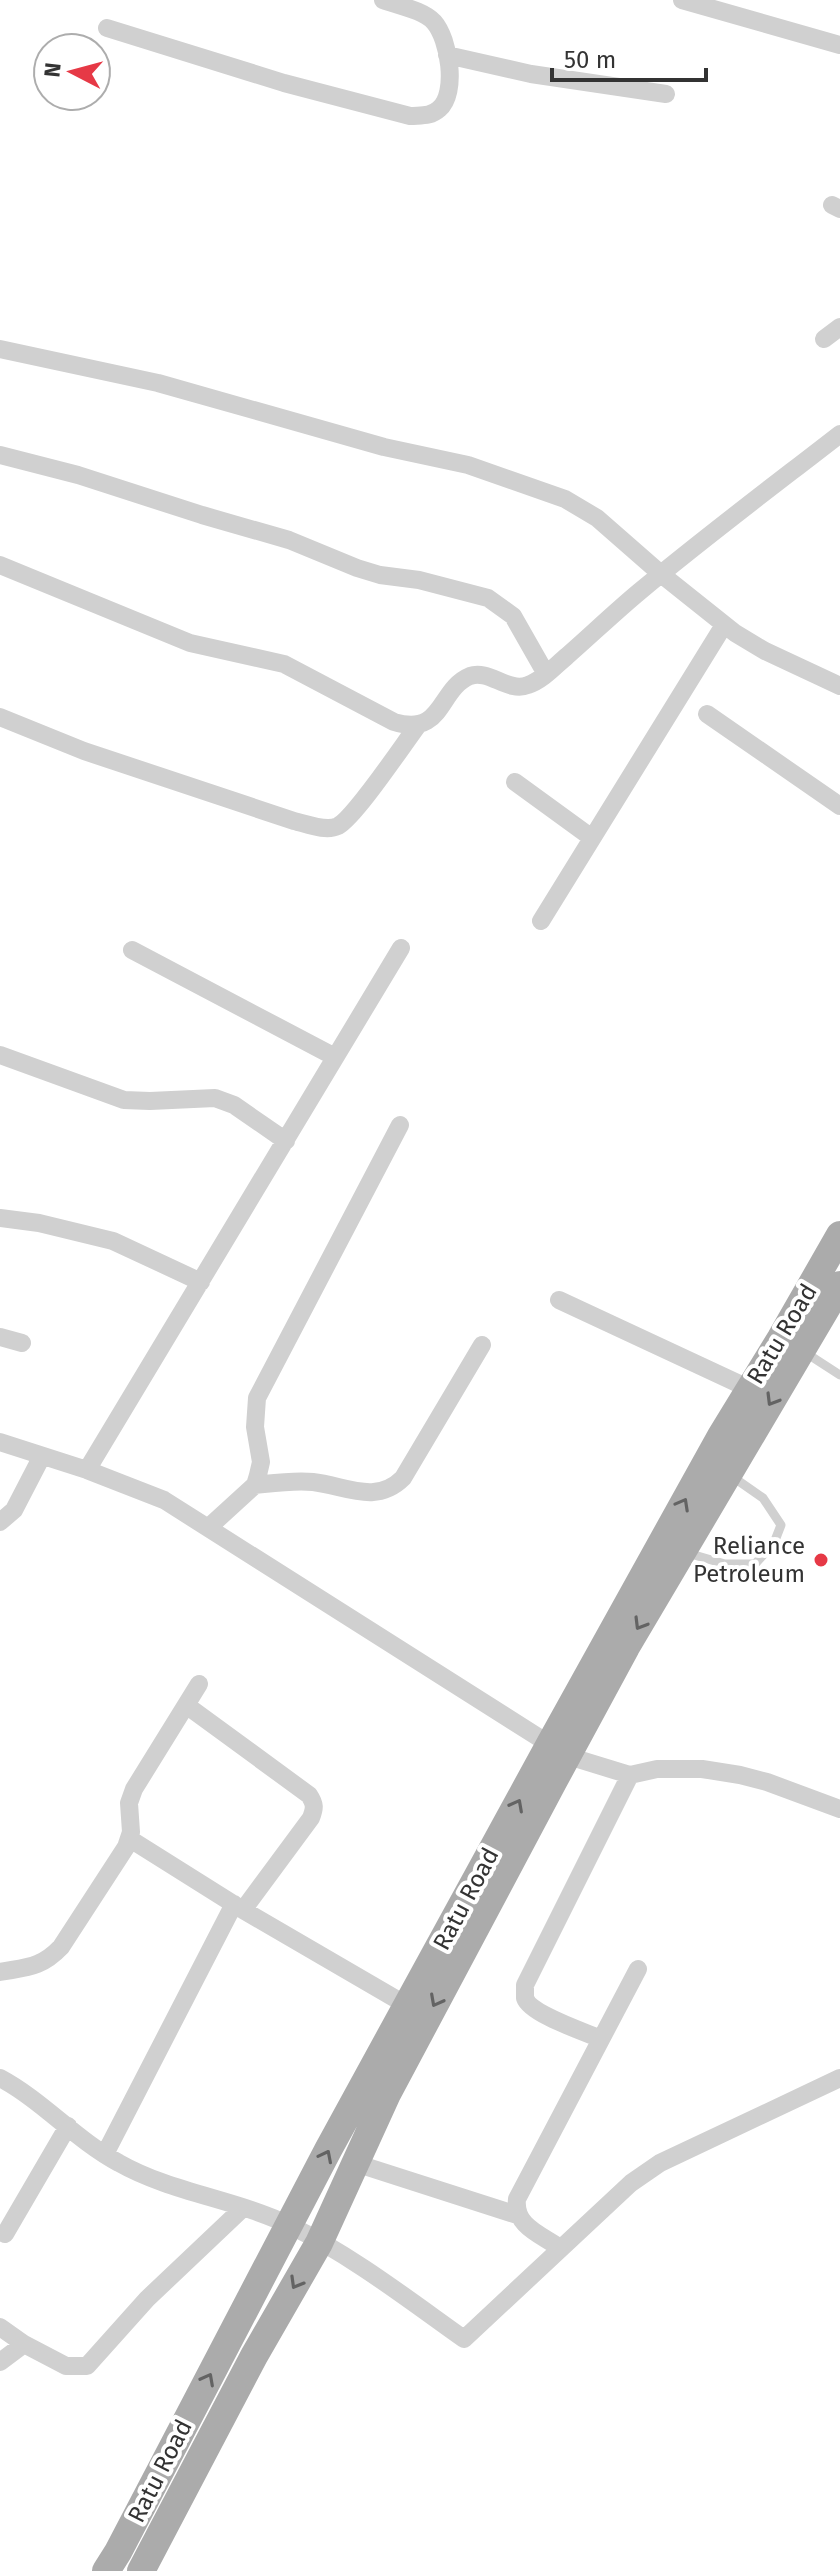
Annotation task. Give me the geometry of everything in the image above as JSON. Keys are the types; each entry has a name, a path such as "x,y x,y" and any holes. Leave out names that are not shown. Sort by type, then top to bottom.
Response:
{"main road":[{"name":"Ratu Road","path":"718,1466 750,1389 840,1235"},
{"name":"Ratu Road","path":"106,2571 328,2150 408,2006 559,1750 718,1466 802,1350 840,1285"},
{"name":"Ratu Road","path":"141,2571 254,2356 319,2243 387,2094 559,1750"}],"street":[{"path":"107,28 284,83 410,116 430,115 442,108 448,92 450,66 444,38 433,21 383,0"},
{"path":"682,0 840,45"},
{"path":"447,55 531,74 666,94"},
{"path":"824,339 840,327"},
{"path":"0,349 158,383 369,443 468,465 565,499 597,518 724,625 765,651 840,686"},
{"path":"0,717 84,751 294,821 337,827 351,815 418,725 431,718 462,681 473,675 483,675 513,686 527,686 546,674 661,574 840,434"},
{"path":"0,455 78,475 289,540 380,575 419,580 488,598 513,616 546,674"},
{"path":"0,565 190,643 284,664 394,722 418,725"},
{"path":"541,921 724,625"},
{"path":"707,714 840,806"},
{"path":"515,782 592,838"},
{"path":"87,1470 401,948"},
{"path":"132,950 335,1057"},
{"path":"0,1055 124,1100 215,1098 234,1105 286,1141"},
{"path":"209,1527 255,1485 261,1462 255,1427 257,1398 400,1125"},
{"path":"0,1218 39,1223 113,1241 201,1282"},
{"path":"559,1300 750,1389"},
{"path":"0,1337 22,1343"},
{"path":"255,1485 310,1482 378,1493 391,1489 403,1478 482,1345"},
{"path":"0,1442 87,1470 164,1500 559,1750 630,1775 657,1769 715,1771 767,1782 840,1809"},
{"path":"0,1522 14,1510 42,1456"},
{"path":"0,1972 37,1966 61,1947 130,1839 129,1803 134,1789 199,1684"},
{"path":"105,2154 238,1907 311,1818 314,1809 309,1795 186,1705"},
{"path":"601,2039 530,2006 525,1997 525,1985 630,1775"},
{"path":"130,1839 238,1907 408,2006"},
{"path":"560,2248 520,2221 517,2199 638,1969"},
{"path":"0,2078 23,2091 118,2163 154,2180 290,2226 384,2283 464,2339 631,2183 660,2163 840,2078"},
{"path":"5,2234 68,2126"},
{"path":"355,2163 517,2215"},
{"path":"0,2327 24,2344 66,2366 87,2366 147,2299 243,2208"},
{"path":"0,2362 24,2344"}],"lane":[{"path":"802,1350 840,1375"},
{"path":"672,1547 725,1564 755,1564 774,1543 781,1525 763,1498 718,1466"}],"place":[{"name":"Reliance Petroleum","path":"821,1560"}]}
